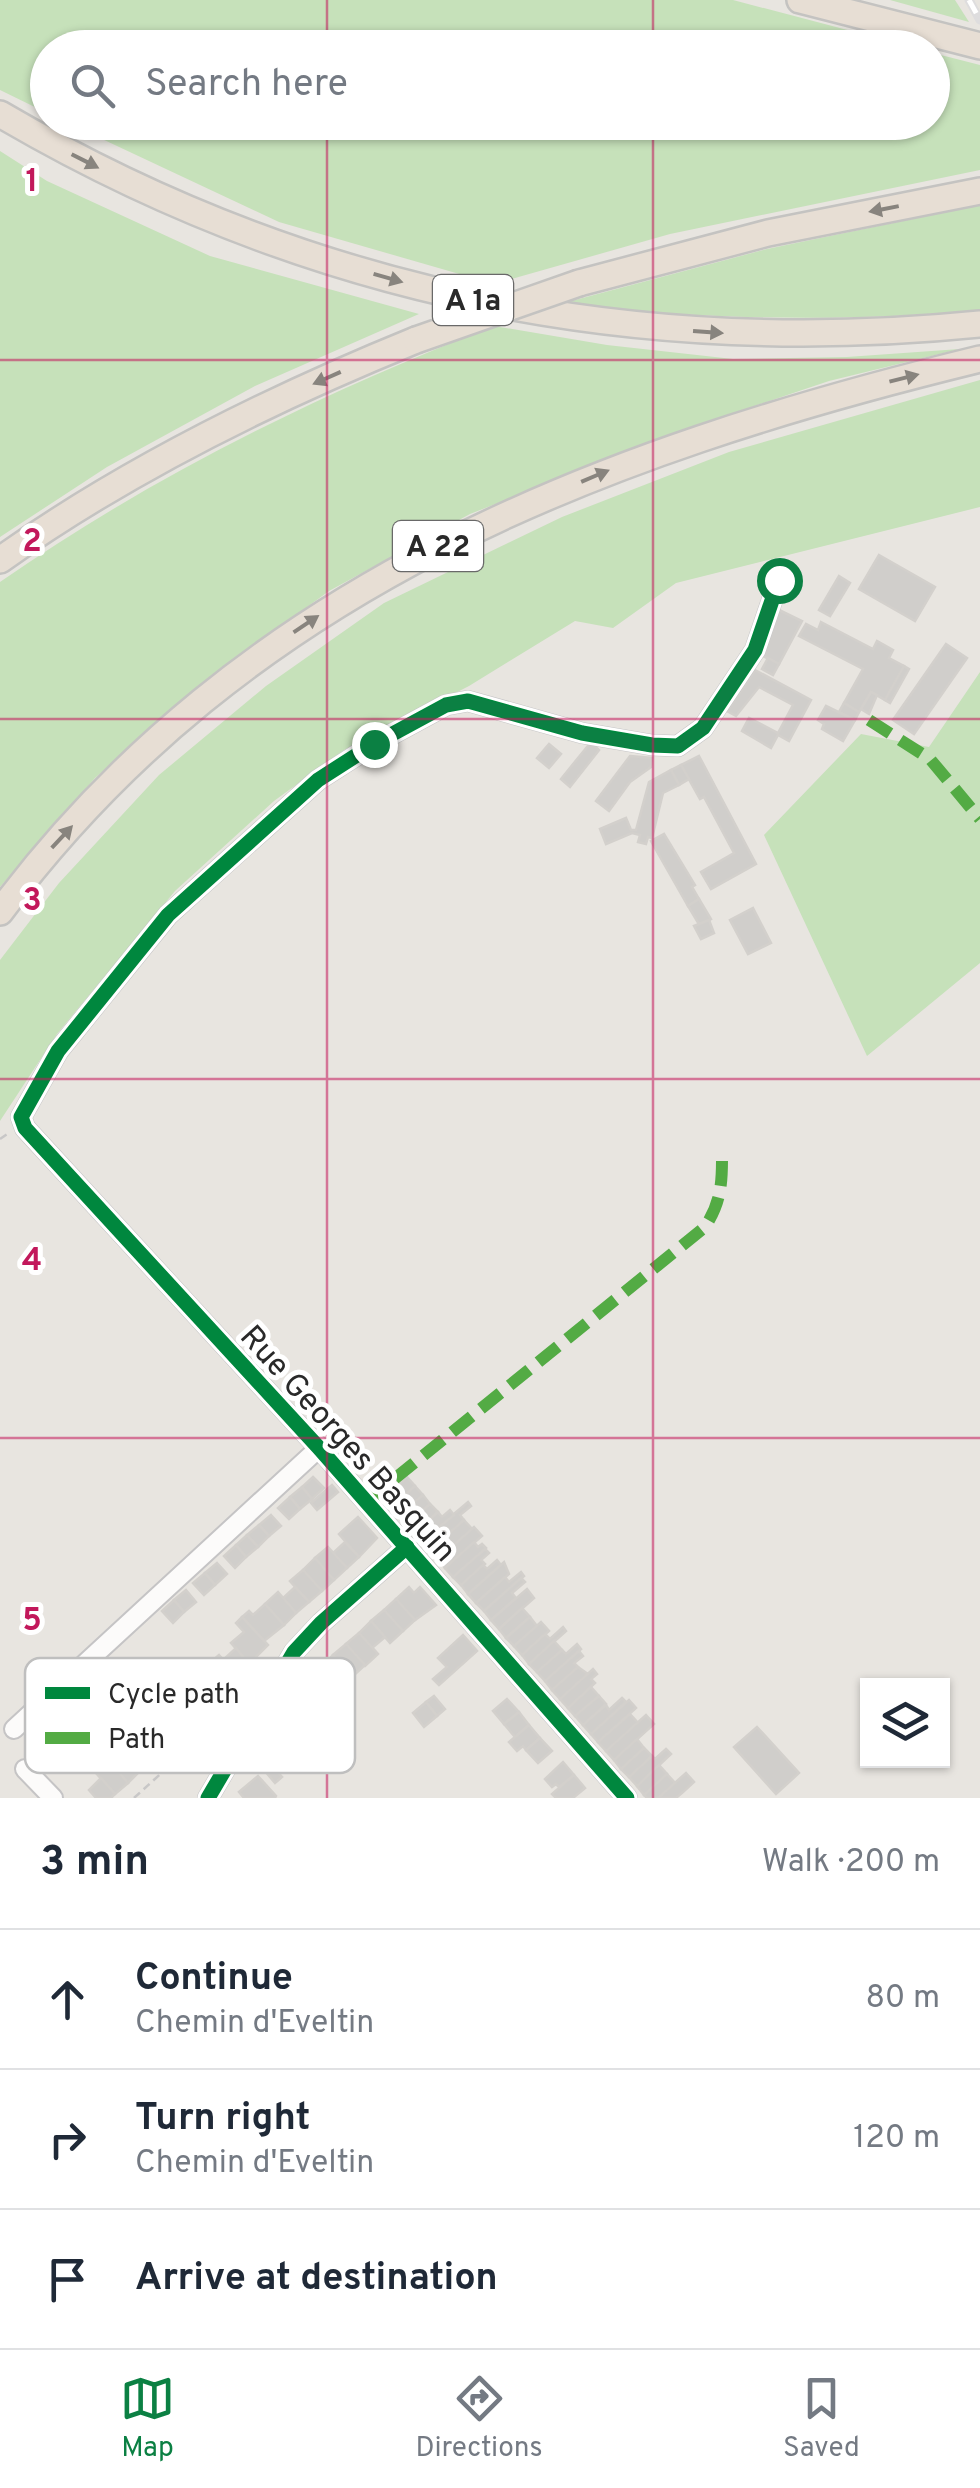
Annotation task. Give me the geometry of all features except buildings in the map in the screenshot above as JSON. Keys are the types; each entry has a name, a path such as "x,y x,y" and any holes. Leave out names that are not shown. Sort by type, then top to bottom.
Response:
{"highway":[{"path":"800,0 917,30"},
{"path":"950,39 979,46"},
{"name":"A 1a","path":"0,114 30,130"},
{"name":"A 1a","path":"49,140 112,174 254,235 316,258 486,303 576,320 723,333 898,330 980,324"},
{"path":"0,560 129,478 225,426 416,340 579,283 768,233 980,190"},
{"name":"A 22","path":"0,912 91,806 184,718 297,630 388,572 481,524 658,452 819,400 980,359"}],"street":[{"name":"Rue Georges Basquin","path":"627,1798 319,1448 25,1128 21,1117 58,1052 168,915 318,780 446,705 468,701 582,733 652,746 678,746 703,728 755,650 779,580"},
{"path":"92,1658 319,1448"},
{"path":"293,1658 303,1642 406,1548"},
{"path":"14,1730 25,1720"},
{"path":"29,1773 53,1798"},
{"path":"208,1798 223,1773"}],"path":[{"path":"134,1798 162,1773"}],"green space":[{"path":"0,0 733,0 847,30 30,30 30,105 0,90"},
{"path":"890,0 955,0 969,22"},
{"path":"950,57 980,65 980,170 670,234 494,284 279,222 104,140 950,140"},
{"path":"0,151 47,181 210,256 419,314 255,386 107,467 0,537"},
{"path":"980,205 980,310 875,317 770,317 560,304 767,249"},
{"path":"494,326 607,345 733,359 847,357 960,349 829,381 692,427 470,514 329,591 199,686 95,778 0,887 0,582 118,506 239,439"},
{"path":"980,380 980,507 676,583 613,628 575,621 469,686 344,750 274,801 175,891 57,1034 0,1121 0,960 59,883 159,775 266,686 384,603 562,517 729,452"},
{"path":"980,672 980,963 867,1056 764,835 861,734 929,747"}],"railway":[{"path":"969,0 980,20"}],"marked path":[{"path":"869,720 930,759 980,819"},
{"path":"366,1502 705,1227 719,1194 722,1159"}],"cycle path":[{"path":"627,1798 319,1448 25,1128 21,1117 58,1051 168,915 318,780 446,705 468,701 582,733 678,746 703,728 755,650 779,580"},
{"path":"290,1658 321,1623 407,1547"},
{"path":"208,1798 223,1773"}],"route":[{"path":"374,744 446,705 468,701 582,733 652,746 678,746 703,728 755,650 779,580"}]}
